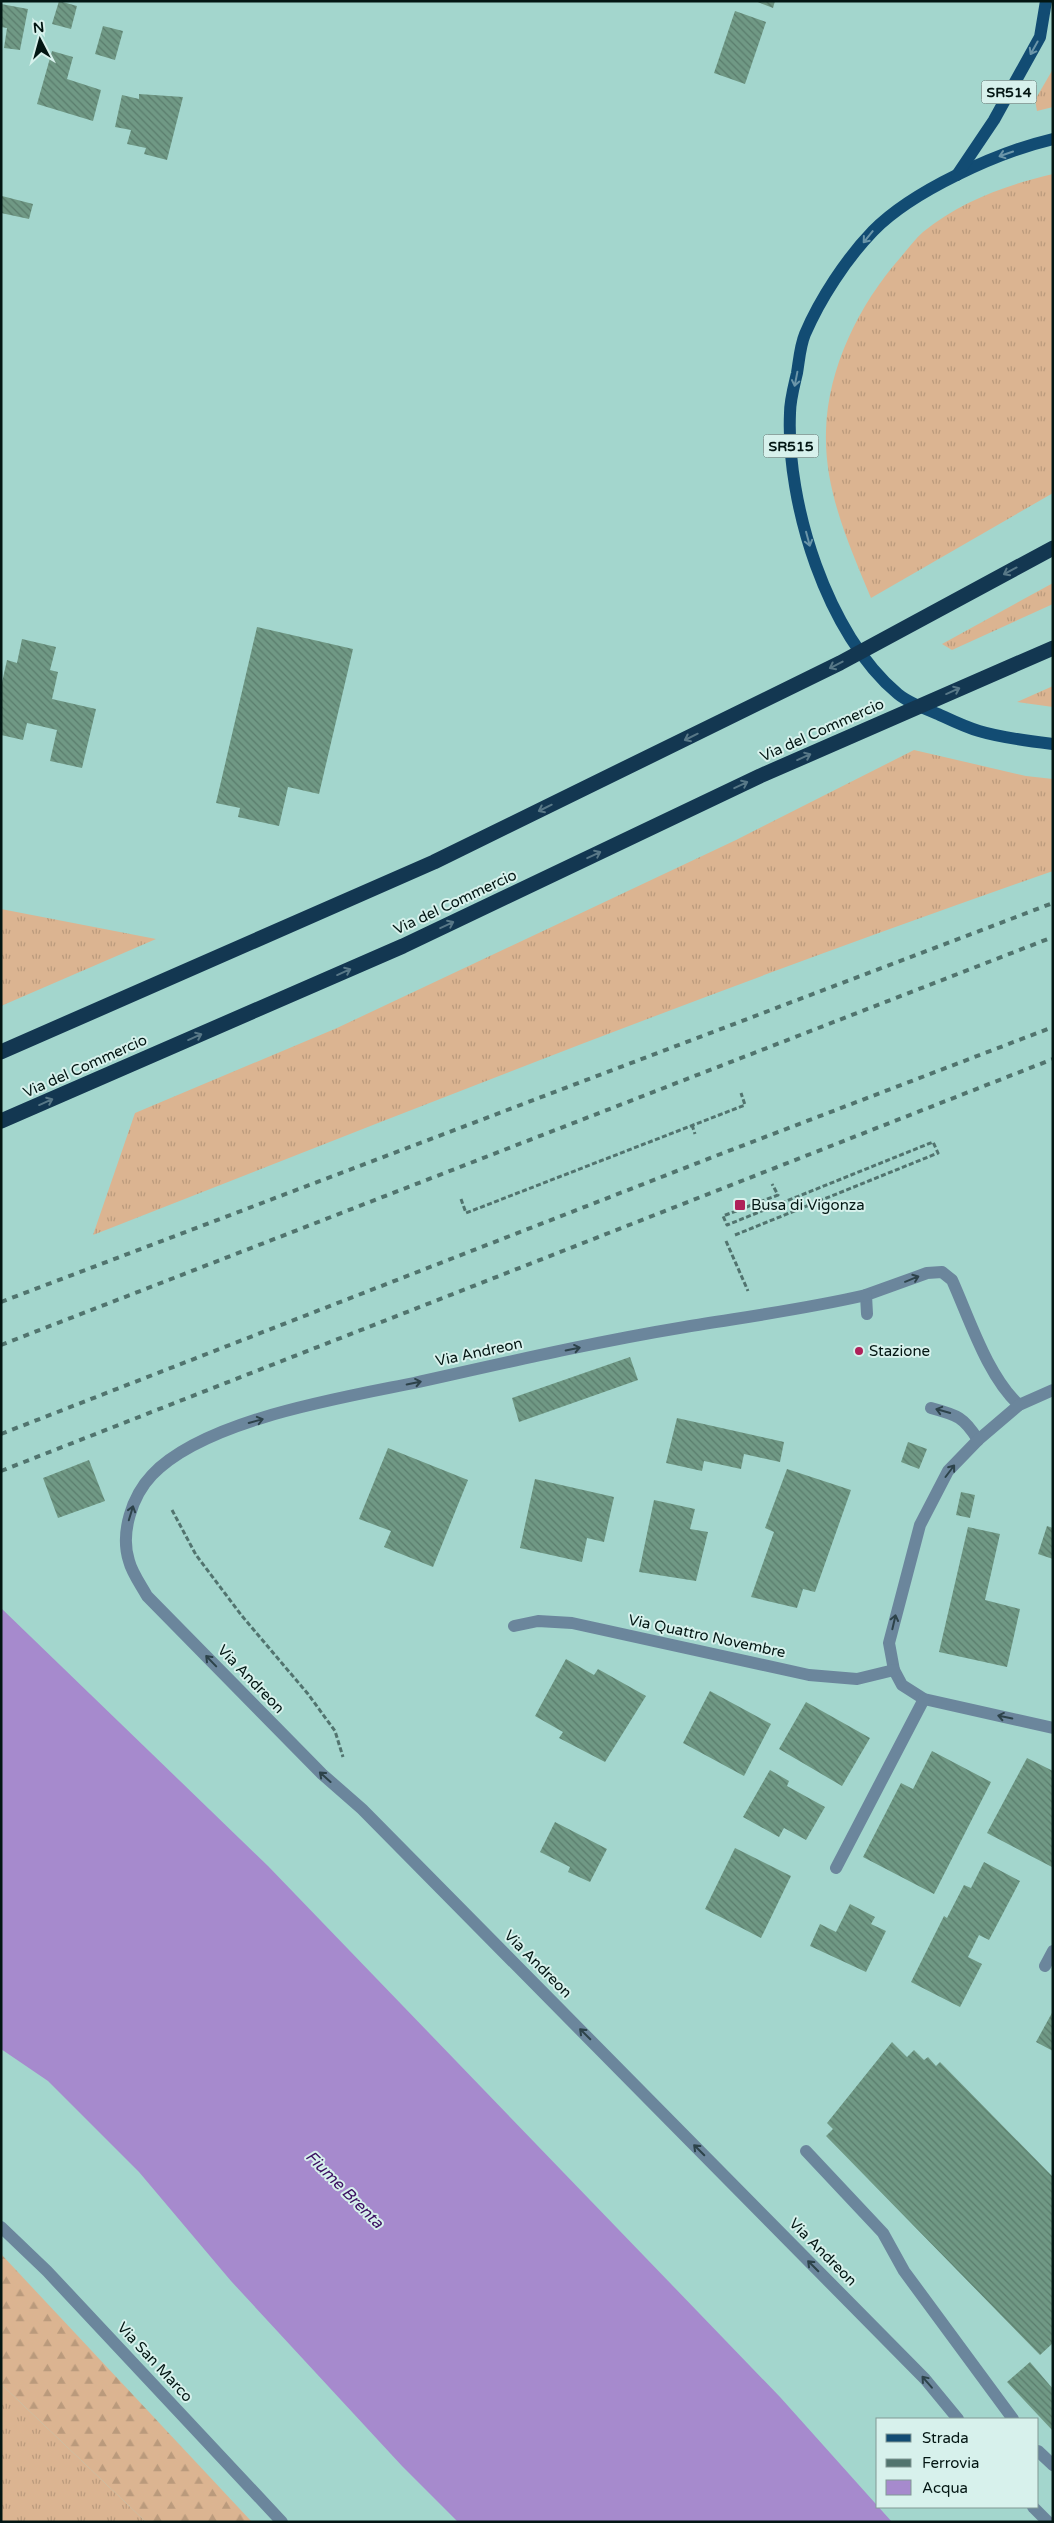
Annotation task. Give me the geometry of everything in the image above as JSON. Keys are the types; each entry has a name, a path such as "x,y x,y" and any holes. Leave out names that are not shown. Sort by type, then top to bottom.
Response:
{"highway":[{"path":"1,1052 434,862 840,663 1053,548"},
{"name":"Via del Commercio","path":"1,1121 403,946 760,776 1053,648"}],"main road":[{"name":"SR514","path":"956,176 994,120 1040,37 1046,1"},
{"name":"Via del Commercio","path":"1053,140 998,157 956,176 918,196 873,231 831,285 804,336 790,411 791,460 797,498 811,553 830,601 865,658 899,694 921,707 978,731 1053,744"}],"street":[{"name":"Via Andreon","path":"957,2418 925,2379 762,2213 362,1809 322,1774 147,1596 129,1561 126,1537 131,1512 141,1490 151,1476 181,1453 204,1440 242,1425 341,1398 583,1346 684,1327 817,1306 866,1295 927,1272 942,1272 952,1280 996,1377 1006,1393 1019,1405"},
{"path":"866,1295 867,1314"},
{"path":"1053,1390 1019,1405 978,1440 948,1471 920,1525 889,1642 894,1670 902,1685 924,1699 1053,1728"},
{"path":"931,1408 958,1415 968,1424 978,1440"},
{"name":"Via Quattro Novembre","path":"514,1626 538,1621 572,1624 809,1675 857,1679 894,1670"},
{"path":"836,1868 924,1699"},
{"path":"1045,1966 1053,1951"},
{"path":"806,2151 883,2233 904,2272 1013,2418"},
{"name":"Via San Marco","path":"1,2228 47,2272 282,2522"},
{"path":"1039,2452 1053,2465"},
{"path":"1034,2508 1048,2522"}],"path":[{"path":"461,1199 466,1213 745,1105 741,1093"},
{"path":"692,1125 695,1134"},
{"path":"735,1235 938,1153 933,1142 727,1225 724,1216 778,1195 772,1184"},
{"path":"726,1241 743,1284 748,1291 756,1293"},
{"path":"172,1510 196,1555 242,1616 308,1694 335,1731 343,1758"}],"green space":[{"path":"1053,69 1053,107 1037,111 1035,100"},
{"path":"1053,174 1053,493 871,598 854,558 840,517 829,475 826,453 828,407 839,361 848,338 871,296 885,276 923,232 968,203 1018,183"},
{"path":"1053,583 1053,604 952,650 942,644"},
{"path":"1053,686 1053,707 1017,702"},
{"path":"914,750 1026,776 1053,779 1053,871 691,1002 93,1235 135,1113 337,1028 736,840"},
{"path":"1,909 156,939 1,1006"},
{"path":"1,2254 252,2522 146,2522 1,2384"},
{"path":"1,2384 146,2522 1,2522"}],"water":[{"name":"Fiume Brenta","path":"1,1608 268,1866 780,2397 876,2504 876,2508 879,2508 892,2522 458,2522 402,2466 231,2281 139,2172 48,2081 1,2049"}],"building":[{"path":"59,1 77,6 71,29 52,24"},
{"path":"755,1 775,1 773,8"},
{"path":"1,4 28,9 20,50 4,48 7,28 1,27"},
{"path":"735,11 766,22 745,84 714,73"},
{"path":"103,26 123,31 115,60 95,54"},
{"path":"52,51 73,57 67,79 101,90 93,121 37,104"},
{"path":"139,94 183,97 167,160 144,154 146,148 127,144 131,130 115,127 122,95 139,99"},
{"path":"2,196 33,204 29,219 1,213"},
{"path":"257,627 353,649 319,794 288,787 279,826 238,817 240,808 216,803"},
{"path":"22,639 56,647 50,670 58,672 52,699 96,709 82,768 50,761 57,730 27,723 23,740 1,735 1,687 7,660 17,663"},
{"path":"630,1357 638,1380 519,1422 512,1398"},
{"path":"677,1418 784,1442 780,1462 744,1454 741,1469 704,1461 702,1471 666,1463"},
{"path":"908,1442 927,1449 919,1469 901,1462"},
{"path":"388,1448 468,1480 433,1567 384,1547 391,1531 359,1519"},
{"path":"89,1460 105,1501 58,1518 43,1478"},
{"path":"787,1469 851,1490 815,1592 803,1589 797,1608 751,1597 774,1532 765,1528"},
{"path":"535,1479 614,1497 604,1542 587,1538 582,1562 520,1548"},
{"path":"961,1492 975,1495 970,1518 956,1515"},
{"path":"654,1500 695,1509 690,1529 708,1532 696,1581 639,1572"},
{"path":"1047,1526 1053,1528 1053,1559 1038,1554"},
{"path":"968,1527 1000,1534 985,1600 1020,1609 1007,1667 939,1652"},
{"path":"566,1659 594,1675 598,1669 646,1696 605,1762 559,1738 563,1732 535,1716"},
{"path":"710,1691 771,1724 744,1776 683,1743"},
{"path":"806,1702 870,1738 842,1786 779,1749"},
{"path":"932,1751 991,1782 934,1894 863,1857 901,1783 913,1789"},
{"path":"1027,1758 1053,1771 1052,1867 987,1833"},
{"path":"770,1770 789,1781 787,1786 825,1807 806,1840 784,1828 779,1837 743,1817"},
{"path":"555,1822 607,1849 590,1882 568,1872 570,1867 540,1852"},
{"path":"735,1848 791,1876 761,1938 705,1909"},
{"path":"984,1862 1020,1881 989,1940 979,1935 968,1957 982,1964 960,2007 911,1982 944,1916 947,1918 964,1885 971,1888"},
{"path":"850,1904 875,1917 871,1924 886,1931 866,1972 810,1946 820,1924 836,1932"},
{"path":"1053,2011 1053,2051 1036,2042"},
{"path":"892,2042 907,2057 914,2050 924,2060 928,2057 936,2066 940,2062 1053,2177 1053,2343 1040,2355 826,2136 833,2129 827,2123"},
{"path":"1030,2362 1053,2389 1053,2431 1007,2382"}],"railway":[{"path":"1,1302 1053,903"},
{"path":"1,1345 1053,937"},
{"path":"1,1434 1053,1027"},
{"path":"1,1471 1053,1059"}],"place":[{"name":"Busa di Vigonza","path":"740,1205"},
{"name":"Stazione","path":"859,1351"}]}
